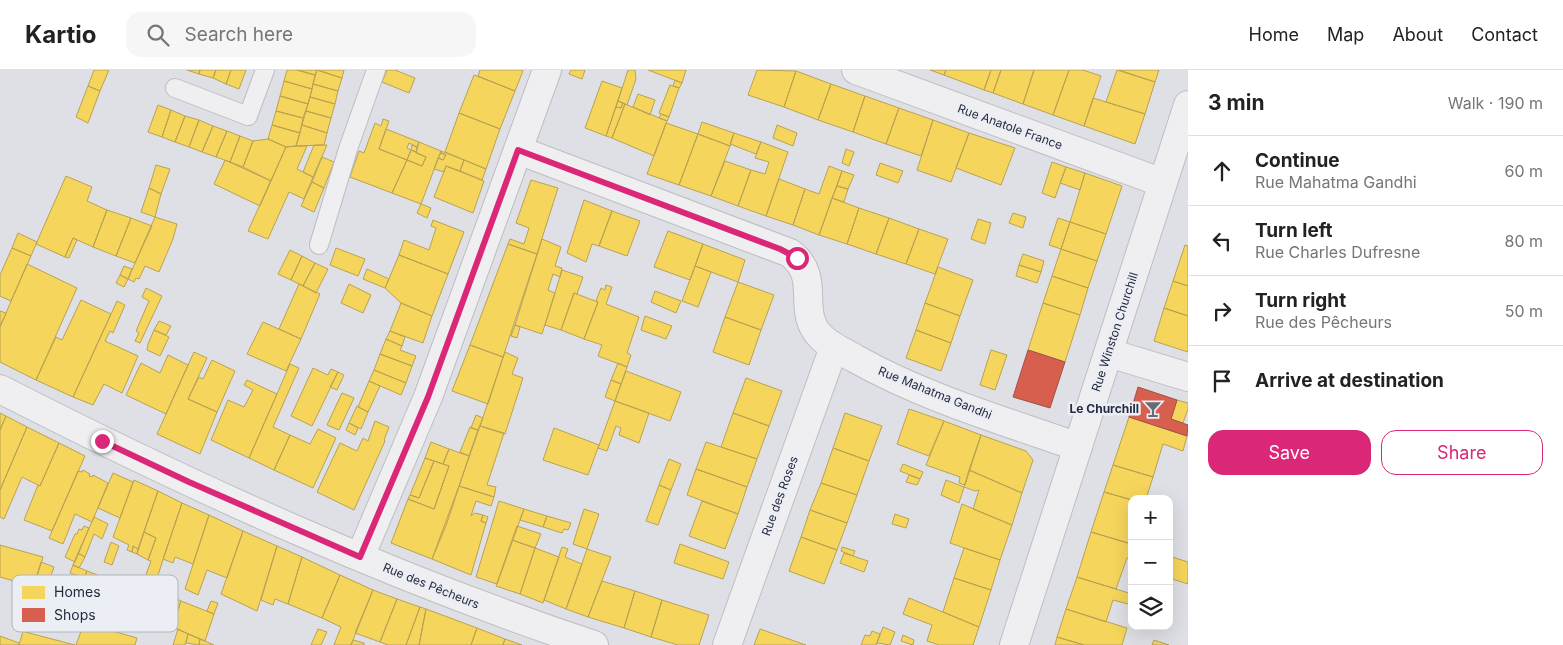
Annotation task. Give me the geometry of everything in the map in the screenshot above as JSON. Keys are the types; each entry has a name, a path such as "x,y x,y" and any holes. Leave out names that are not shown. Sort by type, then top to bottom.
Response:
{"street":[{"path":"360,557 428,397 547,70"},
{"name":"Rue Anatole France","path":"856,70 1163,183"},
{"name":"Rue Winston Churchill","path":"1014,645 1163,183 1186,118"},
{"name":"Rue Mahatma Gandhi","path":"518,150 790,253 797,258 804,269 807,278 810,319 822,339 892,378 1078,447"},
{"name":"Rue des Roses","path":"727,645 834,347"},
{"path":"1109,353 1188,377"},
{"name":"Rue des Pêcheurs","path":"0,389 102,441 189,482 360,557 466,600 594,645"}],"lane":[{"path":"175,88 248,116 265,70"},
{"path":"319,245 348,149 376,70"}],"building: Homes":[{"path":"94,70 109,70 100,91 88,86"},
{"path":"187,70 200,70 199,74"},
{"path":"200,70 216,70 213,78 199,74"},
{"path":"216,70 231,70 226,84 213,78"},
{"path":"231,70 246,70 239,89 226,84"},
{"path":"287,70 297,70 315,75 312,89 284,81"},
{"path":"297,70 317,70 315,75"},
{"path":"317,70 344,70 342,78"},
{"path":"317,70 342,78 338,91 313,84"},
{"path":"387,70 395,70 415,78 409,93 382,82"},
{"path":"480,70 523,71 515,91 478,76"},
{"path":"571,70 585,70 582,79 569,74"},
{"path":"628,70 635,70 636,79 627,105 618,101"},
{"path":"648,70 686,70 682,83"},
{"path":"757,70 796,71 784,107 748,95"},
{"path":"930,70 946,70 944,75"},
{"path":"946,70 991,70 984,90 944,75"},
{"path":"991,70 1001,70 993,93 984,90"},
{"path":"1001,70 1034,70 1023,104 993,93"},
{"path":"1034,70 1069,70 1053,115 1023,104"},
{"path":"1069,70 1083,70 1101,76 1084,126 1053,115"},
{"path":"1117,70 1155,82 1145,114 1106,102"},
{"path":"1119,70 1159,70 1155,82"},
{"path":"796,71 831,84 818,120 784,107"},
{"path":"474,75 515,91 500,129 459,113"},
{"path":"675,80 682,83 679,88 673,86"},
{"path":"284,81 312,89 308,104 280,96"},
{"path":"602,81 622,88 606,136 585,128"},
{"path":"313,84 338,91 335,104 310,97"},
{"path":"831,84 865,96 853,132 818,120"},
{"path":"670,85 679,88 669,117 659,113"},
{"path":"88,86 100,91 88,123 76,117"},
{"path":"638,94 655,100 650,115 633,107"},
{"path":"280,96 308,104 303,118 276,111"},
{"path":"865,96 899,108 886,144 853,132"},
{"path":"310,97 335,104 331,118 306,111"},
{"path":"1093,98 1145,114 1135,144 1084,126"},
{"path":"618,101 623,103 621,108 616,107"},
{"path":"623,103 625,104 612,138 606,136 616,107 621,108"},
{"path":"625,104 667,121 654,156 612,138"},
{"path":"158,105 171,110 162,137 148,132"},
{"path":"899,108 933,120 921,156 886,144"},
{"path":"171,110 185,116 175,142 162,137"},
{"path":"276,111 303,118 300,133 272,125"},
{"path":"306,111 331,118 327,133 302,125"},
{"path":"459,113 500,129 486,169 445,152"},
{"path":"661,114 669,117 667,121 659,118"},
{"path":"185,116 199,120 189,147 175,142"},
{"path":"383,119 389,121 379,149 407,160 392,193 350,177 359,151 364,153 375,123 381,126"},
{"path":"199,120 213,126 202,152 189,147"},
{"path":"933,120 969,133 951,182 917,170"},
{"path":"702,122 734,133 730,146 698,134"},
{"path":"666,123 698,134 679,185 647,174"},
{"path":"272,125 300,133 296,146 286,147 268,139"},
{"path":"302,125 327,133 324,145 296,146"},
{"path":"777,125 797,133 793,146 773,138"},
{"path":"213,126 227,131 216,157 202,152"},
{"path":"386,129 419,142 417,147 409,143 407,148 411,150 407,160 379,149"},
{"path":"227,131 240,136 230,162 216,157"},
{"path":"734,133 761,142 756,154 730,144"},
{"path":"969,133 1015,148 1001,185 956,168"},
{"path":"698,134 730,146 711,196 679,185"},
{"path":"240,136 253,141 243,167 230,162"},
{"path":"268,139 286,147 271,181 243,167 253,141"},
{"path":"419,142 441,151 421,204 392,193 407,160 422,166 426,157 416,153"},
{"path":"761,142 788,152 766,216 738,206 751,170 765,174 769,162 755,158"},
{"path":"314,145 327,145 313,177 303,172"},
{"path":"412,145 417,147 416,152 411,150"},
{"path":"307,146 297,169 313,177 304,199 289,192 268,239 248,231 286,147"},
{"path":"846,149 854,152 849,166 842,163"},
{"path":"411,150 426,157 422,166 407,160"},
{"path":"441,151 464,160 460,171 446,166 444,172 434,169 438,158 443,160 446,155 441,153"},
{"path":"441,153 446,155 443,160 438,158"},
{"path":"322,157 334,162 324,188 312,182"},
{"path":"225,160 271,181 260,206 214,184"},
{"path":"464,160 486,169 482,180 460,171"},
{"path":"725,161 751,170 738,206 711,196"},
{"path":"1052,162 1066,167 1055,198 1042,193"},
{"path":"880,163 903,171 898,183 876,175"},
{"path":"156,165 170,169 161,194 149,188"},
{"path":"446,166 484,181 473,213 434,197"},
{"path":"829,166 842,171 819,235 793,225 805,189 819,194"},
{"path":"1066,167 1085,173 1080,190 1060,183"},
{"path":"842,171 854,175 848,189 837,186"},
{"path":"1085,173 1122,186 1106,234 1070,222"},
{"path":"66,176 92,187 87,201 107,210 93,247 73,238 65,257 36,244"},
{"path":"779,179 805,189 793,225 766,216"},
{"path":"531,180 558,188 537,254 508,244 510,239 524,244 529,228 516,223"},
{"path":"312,182 324,188 314,212 301,206"},
{"path":"837,186 848,189 844,202 832,198"},
{"path":"149,188 161,194 155,217 141,212"},
{"path":"832,198 859,208 847,244 819,235"},
{"path":"584,200 612,211 599,246 592,244 586,262 567,253"},
{"path":"421,204 431,208 427,218 417,213"},
{"path":"859,208 889,218 876,254 847,244"},
{"path":"107,210 131,218 116,256 93,247"},
{"path":"612,211 640,221 627,256 599,246"},
{"path":"1013,213 1026,217 1023,228 1009,223"},
{"path":"155,217 177,224 173,239 159,272 145,266 139,279 136,278 134,282 128,279"},
{"path":"131,218 152,226 135,263 116,256"},
{"path":"889,218 919,229 906,264 876,254"},
{"path":"1058,218 1070,222 1061,249 1049,245"},
{"path":"978,219 991,223 985,244 971,239"},
{"path":"433,220 464,232 448,274 399,255 404,240 429,250 436,228 431,226"},
{"path":"1070,222 1106,234 1097,261 1061,249"},
{"path":"919,229 948,239 935,274 906,264"},
{"path":"668,231 703,244 690,280 654,267"},
{"path":"18,233 37,242 31,256 12,248"},
{"path":"73,238 77,240 69,258 65,257"},
{"path":"542,239 561,247 555,266 562,268 560,277 553,274 548,290 555,293 542,334 515,325"},
{"path":"508,244 537,254 503,357 470,345"},
{"path":"703,244 745,260 738,282 695,266"},
{"path":"1185,245 1188,246 1188,286 1173,281"},
{"path":"12,248 31,256 11,301 0,296 0,275"},
{"path":"336,248 365,259 358,276 330,265"},
{"path":"1061,249 1097,261 1088,288 1052,276"},
{"path":"290,250 302,256 291,280 278,274"},
{"path":"1023,254 1044,261 1041,272 1019,265"},
{"path":"399,255 448,274 432,316 401,303 385,288"},
{"path":"302,256 315,263 303,286 291,280"},
{"path":"315,263 328,269 316,293 303,286"},
{"path":"27,264 77,288 36,380 0,362 0,327"},
{"path":"1019,265 1041,272 1037,283 1016,276"},
{"path":"124,266 132,269 128,279 120,275"},
{"path":"695,266 711,272 698,307 682,301"},
{"path":"938,267 973,280 960,316 925,303"},
{"path":"367,269 389,279 385,288 363,279"},
{"path":"562,270 583,277 577,294 574,293 561,330 545,325"},
{"path":"120,275 128,279 124,287 116,283"},
{"path":"1052,276 1088,288 1080,315 1043,303"},
{"path":"1173,281 1188,286 1188,316 1164,308"},
{"path":"738,282 774,295 761,330 725,317"},
{"path":"299,284 320,294 301,339 279,329"},
{"path":"349,284 371,295 363,313 341,303"},
{"path":"606,285 612,287 606,304 639,317 627,353 631,355 627,367 598,356 602,345 584,339 598,302 596,301 601,288 605,290"},
{"path":"146,288 162,296 140,343 135,341 139,333 136,331 149,301 142,297"},
{"path":"655,291 681,301 676,313 651,302"},
{"path":"574,293 598,302 584,339 561,330"},
{"path":"81,300 111,314 73,397 36,380 56,337 62,340"},
{"path":"117,301 125,305 113,333 110,331 105,341 138,356 122,393 104,384 93,405 73,397"},
{"path":"401,303 432,316 423,343 390,331"},
{"path":"925,303 960,316 951,343 916,330"},
{"path":"1043,303 1080,315 1065,362 1028,350"},
{"path":"1164,308 1188,316 1188,352 1154,341"},
{"path":"0,311 6,313 0,327"},
{"path":"645,316 672,326 666,339 641,330"},
{"path":"725,317 761,330 749,365 713,352"},
{"path":"159,321 171,326 166,335 154,330"},
{"path":"263,322 301,339 286,371 247,354"},
{"path":"515,325 520,327 517,338 511,336"},
{"path":"154,330 169,337 160,356 147,350"},
{"path":"916,330 951,343 941,371 906,358"},
{"path":"390,331 405,337 402,346 386,339"},
{"path":"386,339 402,346 400,350 416,356 412,366 380,354"},
{"path":"470,345 503,357 488,404 452,391"},
{"path":"991,350 1007,355 995,390 980,385"},
{"path":"194,352 207,358 188,399 217,412 200,454 157,434"},
{"path":"505,352 518,358 512,374 523,378 505,434 480,426"},
{"path":"380,354 412,366 406,383 374,370"},
{"path":"168,355 188,365 166,414 126,395 141,363 160,373"},
{"path":"212,360 235,371 217,412 188,399 199,377 203,379"},
{"path":"618,363 627,367 621,384 611,380"},
{"path":"290,364 299,368 273,427 290,435 274,470 249,458"},
{"path":"313,368 328,375 331,369 338,372 312,426 291,416"},
{"path":"374,370 406,383 401,395 369,381"},
{"path":"626,371 681,392 670,421 615,401"},
{"path":"338,372 344,375 337,390 330,387"},
{"path":"746,378 782,391 769,426 733,413"},
{"path":"247,380 277,394 249,458 211,440 228,400 244,407 253,390 244,385"},
{"path":"611,380 621,384 615,401 605,397"},
{"path":"369,381 380,386 368,412 358,407"},
{"path":"342,393 354,398 339,430 327,425"},
{"path":"1177,400 1188,403 1183,423 1171,419"},
{"path":"615,401 649,413 639,443 619,435 621,428 616,426 607,451 598,448"},
{"path":"357,406 368,412 361,429 349,423"},
{"path":"909,409 944,421 929,456 897,444"},
{"path":"0,413 6,416 0,430"},
{"path":"733,413 769,426 757,459 721,447"},
{"path":"845,413 882,426 869,461 833,448"},
{"path":"476,415 483,418 478,430 471,428"},
{"path":"6,416 27,427 0,490 0,430"},
{"path":"1129,417 1187,436 1183,451 1163,444 1153,477 1113,465"},
{"path":"375,421 389,427 385,441 354,510 317,492 340,443 357,451 363,438 368,441"},
{"path":"944,421 981,435 965,485 959,483 960,477 926,465"},
{"path":"349,423 358,428 355,435 346,430"},
{"path":"480,426 504,433 487,485 496,487 494,497 459,486"},
{"path":"27,427 59,443 40,486 22,477 4,519 0,517 0,490"},
{"path":"470,427 478,430 469,456 460,452"},
{"path":"554,428 599,445 588,475 543,460"},
{"path":"318,429 336,438 313,488 274,470 290,435 310,444"},
{"path":"981,435 1026,451 1033,460 1022,493 969,470"},
{"path":"431,442 449,449 443,464 425,458"},
{"path":"706,442 757,459 747,487 696,469"},
{"path":"59,443 85,456 52,531 24,520 38,485 40,486"},
{"path":"833,448 869,461 857,495 821,483"},
{"path":"449,449 469,456 447,523 432,559 391,543 408,499 434,509 449,466 443,464"},
{"path":"425,458 434,461 419,498 410,495"},
{"path":"669,459 681,464 671,490 659,485"},
{"path":"434,461 449,466 434,509 408,499 410,495 419,498"},
{"path":"903,464 923,472 920,479 900,471"},
{"path":"1113,465 1153,477 1147,495 1128,495 1128,499 1104,492"},
{"path":"696,469 747,487 738,514 687,495"},
{"path":"83,470 90,474 89,476 92,477 93,475 108,483 92,522 75,514 63,544 49,538 78,471 82,472"},
{"path":"969,470 1022,493 1012,525 973,509 979,490 975,491 964,487"},
{"path":"113,473 133,482 120,518 98,508"},
{"path":"909,475 920,479 917,485 906,482"},
{"path":"134,480 158,491 138,549 133,546 132,552 127,550 129,545 113,537"},
{"path":"946,480 964,487 959,503 941,495"},
{"path":"821,483 857,495 847,523 810,510"},
{"path":"659,485 671,490 658,525 646,521"},
{"path":"459,486 494,497 491,506 476,501 471,516 475,513 483,515 481,521 486,523 471,575 432,559"},
{"path":"158,491 182,503 158,575 146,575 151,561 148,560 156,538 144,532"},
{"path":"1104,492 1128,499 1128,543 1091,532"},
{"path":"499,501 524,509 497,584 476,577"},
{"path":"702,501 738,514 725,549 689,536"},
{"path":"182,503 209,515 193,564 175,557 173,563 163,559"},
{"path":"962,504 1012,525 1000,560 950,543"},
{"path":"524,509 547,516 543,527 520,520"},
{"path":"584,509 599,514 587,549 573,544"},
{"path":"810,510 847,523 837,550 801,537"},
{"path":"895,514 909,519 906,528 892,524"},
{"path":"209,515 243,531 227,578 207,570 198,595 185,589"},
{"path":"483,515 488,517 486,523 481,521"},
{"path":"547,516 571,523 568,530 564,529 562,533 543,527"},
{"path":"94,517 108,524 102,539 94,534 85,557 78,553"},
{"path":"84,526 89,528 75,562 65,557 75,534 77,534 79,529 82,530"},
{"path":"517,526 541,534 535,548 512,540"},
{"path":"243,531 277,546 257,611 221,594"},
{"path":"144,532 156,538 148,560 137,554"},
{"path":"1091,532 1128,543 1128,558 1116,589 1077,577"},
{"path":"801,537 837,550 824,584 789,571"},
{"path":"512,540 535,548 520,594 496,586"},
{"path":"111,542 119,546 112,565 104,562"},
{"path":"680,544 729,562 723,579 674,563"},
{"path":"0,545 43,557 37,575 12,575 12,580 0,577"},
{"path":"133,546 138,549 137,554 132,552"},
{"path":"277,546 302,557 288,604 275,599 273,605 261,600"},
{"path":"562,547 568,549 565,557 582,564 566,609 544,600"},
{"path":"842,547 855,551 853,556 841,551"},
{"path":"535,548 559,557 543,603 520,594"},
{"path":"964,548 1000,560 991,590 954,578"},
{"path":"587,549 611,557 588,617 566,609"},
{"path":"78,553 85,557 79,568 73,565"},
{"path":"844,553 868,561 864,572 840,563"},
{"path":"302,557 340,575 322,618 288,604"},
{"path":"1173,557 1188,562 1188,584 1173,579"},
{"path":"41,562 54,567 51,575 37,575"},
{"path":"73,565 87,571 85,575 70,573"},
{"path":"87,571 97,575 85,575"},
{"path":"340,575 373,590 351,645 334,645 341,627 322,618"},
{"path":"1077,577 1128,593 1128,604 1113,600 1106,622 1066,609"},
{"path":"954,578 991,590 979,627 943,612"},
{"path":"602,581 635,591 624,628 588,617"},
{"path":"373,590 397,599 380,642 355,633"},
{"path":"635,591 662,600 651,637 624,628"},
{"path":"909,598 979,627 973,645 939,645 927,641 932,625 903,614"},
{"path":"397,599 420,607 406,645 388,645 380,642"},
{"path":"662,600 709,615 699,645 678,645 651,637"},
{"path":"181,601 214,614 205,641 178,630 178,610"},
{"path":"211,601 218,603 214,614 207,611"},
{"path":"420,607 426,609 419,645 406,645"},
{"path":"426,609 477,628 471,645 419,645"},
{"path":"1066,609 1127,628 1122,645 1084,645 1057,637"},
{"path":"883,627 895,632 890,645 877,643"},
{"path":"477,628 505,639 503,645 471,645"},
{"path":"178,629 188,634 185,645 173,645"},
{"path":"318,629 327,632 321,645 311,645"},
{"path":"760,629 806,645 754,645"},
{"path":"872,631 880,634 876,645 861,645 865,635 870,636"},
{"path":"23,632 26,632 75,645 19,645"},
{"path":"81,632 116,632 137,638 135,645 76,645"},
{"path":"188,634 200,639 199,645 186,643"},
{"path":"903,635 914,640 913,645 901,641"},
{"path":"0,636 19,643 19,645 0,645"},
{"path":"1057,637 1084,645 1055,645"},
{"path":"200,639 205,641 214,645 199,645"},
{"path":"505,639 522,645 503,645"},
{"path":"353,640 364,643 364,645 351,645"},
{"path":"1154,640 1169,645 1152,645"}],"building: Shops":[{"path":"1028,350 1065,362 1050,408 1013,397"},
{"name":"Le Churchill","path":"1138,387 1177,400 1171,419 1188,425 1187,436 1129,417"}],"place":[{"name":"Le Churchill","path":"1153,409"}],"route":[{"path":"102,441 189,482 360,557 428,397 518,150 729,229 790,253 797,258"}]}
